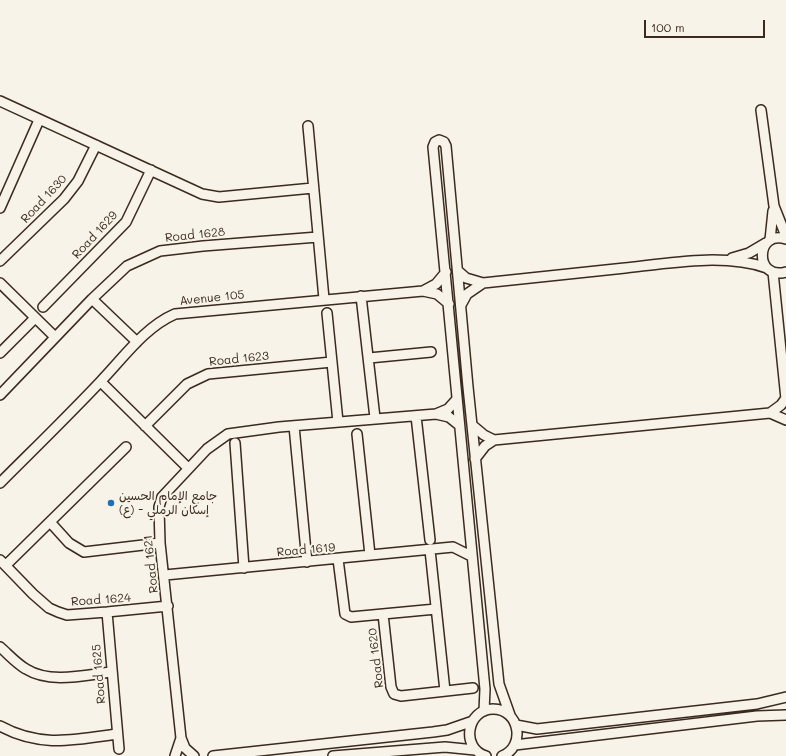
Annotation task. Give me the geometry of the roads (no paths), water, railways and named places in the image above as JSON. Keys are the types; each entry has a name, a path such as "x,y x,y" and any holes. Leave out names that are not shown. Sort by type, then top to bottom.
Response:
{"street":[{"path":"0,101 202,194 219,197 313,188"},
{"path":"458,271 466,278 483,283 729,259 749,253 779,238 786,238 777,218 772,194 761,110"},
{"path":"0,208 39,120"},
{"path":"308,126 324,299"},
{"path":"484,711 485,689 433,147 435,142 439,140 444,142 446,146 475,459 499,684 518,732 512,750"},
{"name":"Road 1630","path":"0,261 64,199 78,181 96,146"},
{"name":"Road 1629","path":"43,307 126,222 150,170"},
{"path":"770,413 781,405 786,399 770,270 762,255 769,242 773,217 772,194"},
{"name":"Road 1628","path":"0,395 92,299 127,266 160,251 318,237"},
{"path":"729,259 748,262 770,270 786,272"},
{"name":"Avenue 105","path":"423,291 436,284 446,272"},
{"path":"0,283 55,337"},
{"path":"461,305 467,294 483,283"},
{"name":"Avenue 105","path":"0,483 101,382 137,342 163,319 175,314 423,291 438,294 449,304"},
{"path":"361,296 375,418"},
{"path":"92,299 137,342"},
{"path":"327,313 338,422"},
{"path":"0,352 35,318"},
{"path":"368,358 431,352"},
{"name":"Road 1623","path":"145,426 187,384 208,374 332,362"},
{"path":"101,382 188,468"},
{"name":"Road 1621","path":"194,756 185,748 181,738 165,575 160,543 158,507 162,497 188,468 217,440 228,434 375,418 436,414 448,409 457,398"},
{"path":"475,459 485,446 494,440 770,413 786,420"},
{"name":"Road 1621","path":"436,414 449,417 459,425"},
{"path":"416,416 430,540"},
{"path":"472,424 484,435 494,440"},
{"path":"294,426 307,562"},
{"path":"356,434 370,555"},
{"path":"235,443 244,568"},
{"name":"Road 1624","path":"126,447 50,522 3,563 49,608 67,615 168,606"},
{"path":"50,522 69,543 84,552 160,543"},
{"name":"Road 1619","path":"165,575 430,550 453,547 470,536"},
{"path":"453,547 472,556"},
{"path":"430,550 446,691"},
{"name":"Road 1620","path":"338,559 345,614 350,617 436,609"},
{"name":"Road 1625","path":"107,612 111,672 119,748"},
{"name":"Road 1620","path":"383,614 391,687 394,694 401,696 473,688"},
{"path":"0,647 25,669 37,674 54,677 111,672"},
{"path":"516,725 537,730 757,704 786,697"},
{"path":"213,756 447,730 473,721 484,711 493,709 510,715"},
{"path":"502,756 512,750 758,716 786,715"},
{"path":"473,721 469,736 482,754"},
{"path":"0,726 19,736 47,742 117,734"},
{"name":"Road 1621","path":"175,756 181,738"},
{"path":"333,756 453,747 482,754"}],"place":[{"name":"جامع الإمام الحسين (ع) - إسكان الرملي","path":"111,503"}]}
